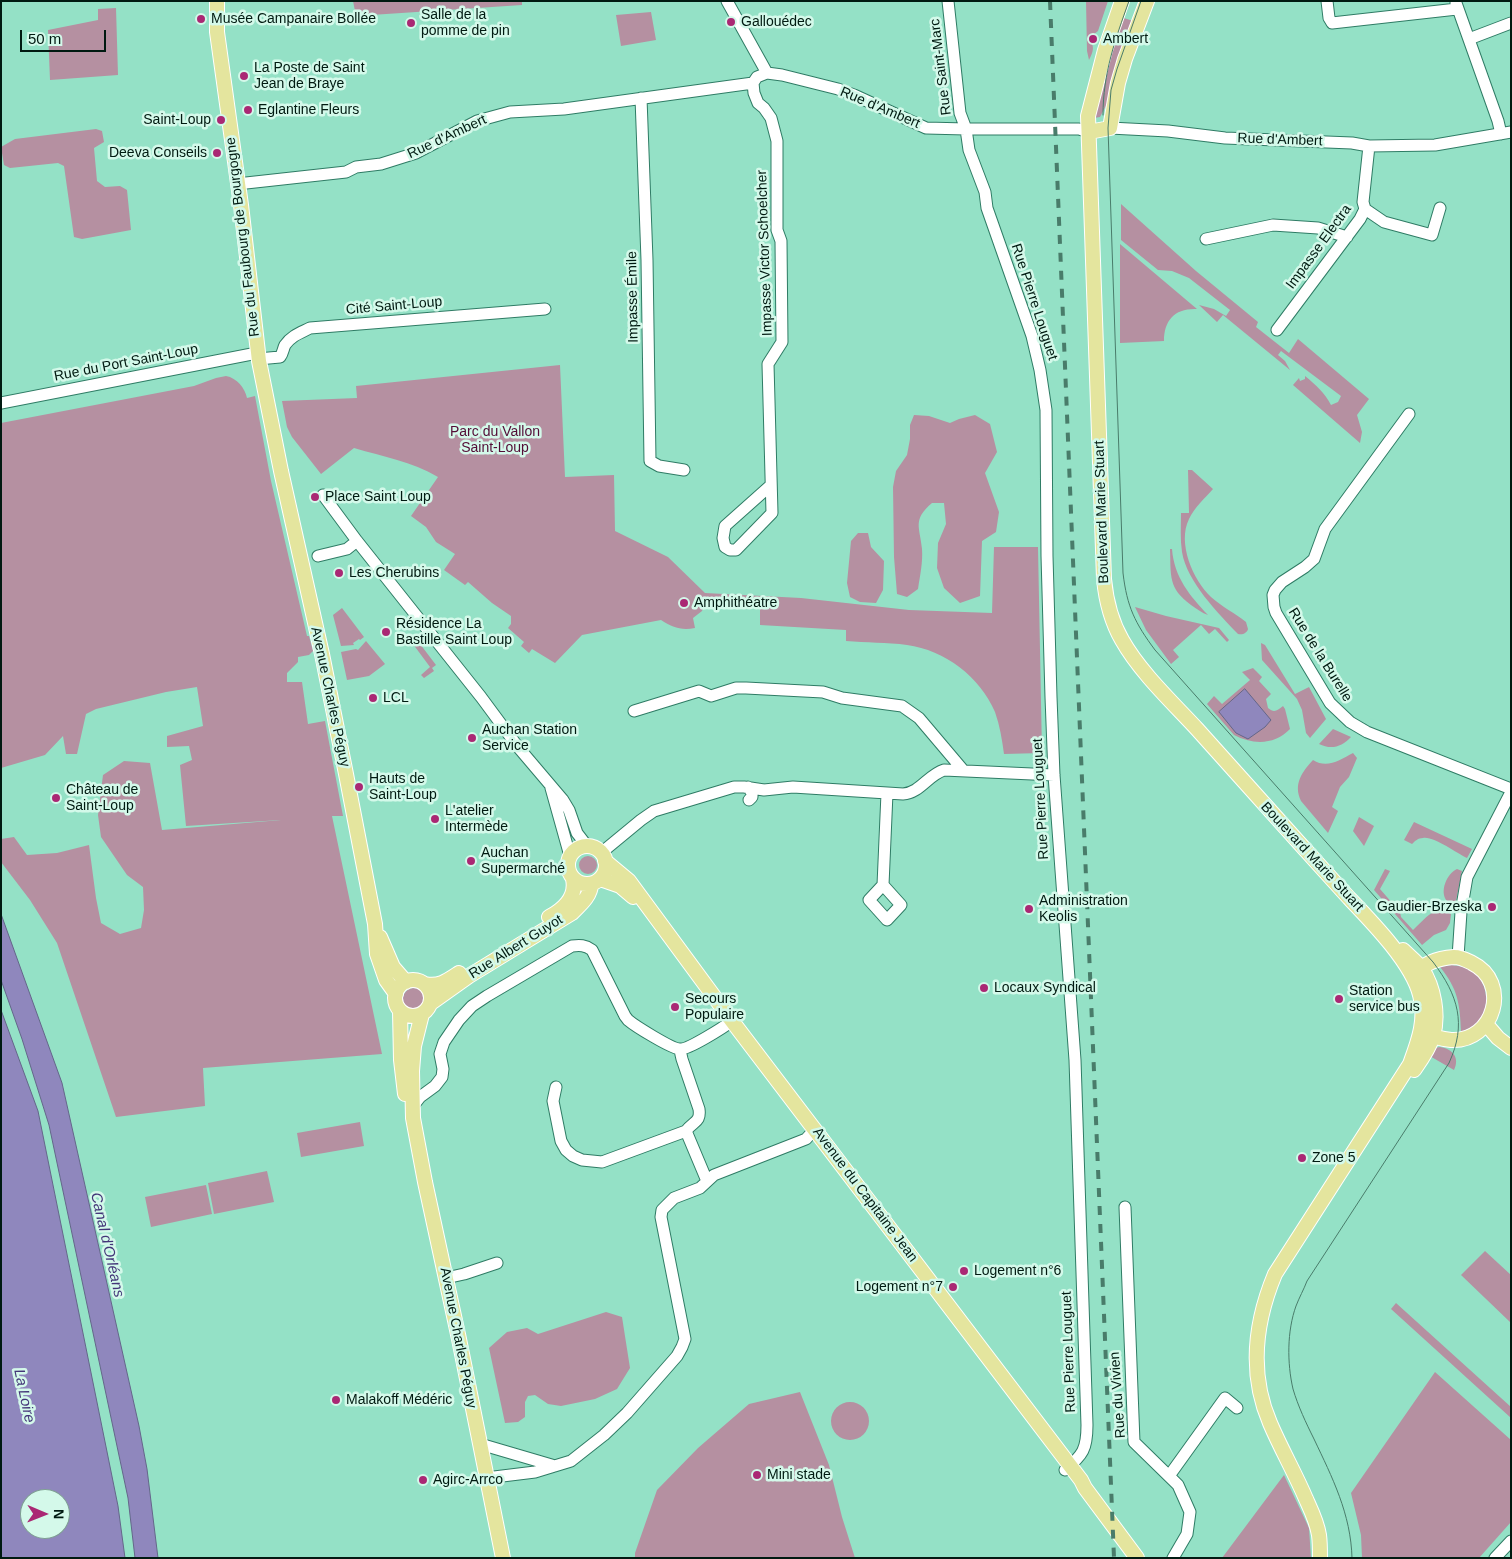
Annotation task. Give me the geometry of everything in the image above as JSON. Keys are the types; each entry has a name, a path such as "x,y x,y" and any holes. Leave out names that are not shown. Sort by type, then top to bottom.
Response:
{"main road":[{"name":"Rue du Faubourg de Bourgogne","path":"217,1 218,32 258,356 281,471"},
{"name":"Boulevard Marie Stuart","path":"1122,1 1105,50 1088,116 1105,594 1114,624 1125,646 1140,665 1244,783 1377,928 1406,966 1417,973 1427,1032 1428,1048 1289,1263 1271,1300 1266,1316 1262,1352 1266,1389 1275,1419 1321,1517 1326,1537 1327,1558"},
{"path":"1110,128 1118,83 1147,1"},
{"name":"Rue d'Ambert","path":"1089,132 1110,128"},
{"name":"Avenue Charles Péguy","path":"281,471 322,654 375,924 377,954 386,980 396,994"},
{"path":"587,846 596,849 603,857 605,871 596,882 578,882 573,879 568,868 568,862 570,856 578,849 587,846"},
{"name":"Avenue du Capitaine Jean","path":"603,857 629,881 729,1023"},
{"name":"Rue Albert Guyot","path":"425,984 432,986 444,983 553,915 569,901 575,887 573,879"},
{"name":"Avenue du Capitaine Jean","path":"596,882 620,886 630,893 1137,1558"},
{"name":"Rue Albert Guyot","path":"426,1009 469,976 572,913 583,903 596,882"},
{"name":"Avenue Charles Péguy","path":"375,924 393,967 406,982"},
{"path":"1320,1558 1319,1534 1313,1515 1270,1422 1260,1395 1256,1348 1258,1328 1265,1299 1275,1274 1406,1072 1427,1032 1444,1039 1464,1039 1476,1033 1486,1024 1493,1011 1493,987 1486,973 1478,966 1458,957 1439,960 1417,973"},
{"path":"414,980 425,984 431,993 426,1009 410,1016 400,1011 395,1000 398,988 406,982 414,980"},
{"name":"Avenue Charles Péguy","path":"426,1009 414,1046 412,1071 413,1112 425,1182 503,1558"},
{"name":"Avenue Charles Péguy","path":"400,1011 401,1060 405,1094 413,1112"},
{"path":"1486,1024 1498,1038 1511,1048"},
{"name":"Avenue du Capitaine Jean","path":"1067,1468 1132,1558"}],"street":[{"path":"726,1 767,73"},
{"name":"Rue Saint-Marc","path":"948,1 960,112 966,130"},
{"path":"1327,1 1329,18 1332,23 1456,5 1498,121 1506,133"},
{"path":"1469,39 1511,23"},
{"name":"Rue d'Ambert","path":"238,184 346,172 356,167 381,164 416,153 478,120 510,112 564,109 753,83 757,77 767,73 782,75 854,95 926,128 966,130 1079,129 1089,132"},
{"name":"Impasse Victor Schoelcher","path":"753,83 758,103 771,118 777,140 777,230 781,241 782,342 768,364 772,513 736,550 730,550 725,547 722,538 725,526 771,485"},
{"name":"Impasse Émile","path":"641,98 647,260 650,461 659,466 684,470"},
{"name":"Rue d'Ambert","path":"1110,128 1168,131 1225,138 1352,143 1369,146 1435,145 1506,133"},
{"name":"Rue Pierre Louguet","path":"966,130 969,150 985,192 987,208 1032,336 1040,370 1046,410 1047,556 1054,774 1075,1060 1087,1426 1084,1450 1076,1461 1067,1468"},
{"name":"Impasse Electra","path":"1277,330 1347,237 1365,209 1363,202 1369,146"},
{"path":"1365,209 1384,222 1432,234 1440,208"},
{"path":"1206,239 1273,225 1318,228 1347,237"},
{"name":"Cité Saint-Loup","path":"258,356 280,357 283,354 284,346 293,336 310,328 545,309"},
{"name":"Rue du Port Saint-Loup","path":"1,403 258,356"},
{"name":"Rue de la Burelle","path":"1409,414 1325,529 1314,559 1278,585 1274,595 1274,607 1283,626 1330,703 1350,722 1367,732 1511,790"},
{"path":"323,494 357,541 481,697 518,747 563,800 569,810 577,833 587,846"},
{"path":"318,556 347,549 357,541"},
{"path":"634,711 699,691 711,696 736,688 823,692 842,698 896,704 907,708 919,718 964,770"},
{"path":"603,857 646,816 661,809 734,787 764,790 793,787 910,794 938,772 944,770 1054,774"},
{"path":"550,786 570,856"},
{"path":"744,787 752,793 752,797 745,800"},
{"path":"1458,957 1462,899 1467,877 1511,790"},
{"path":"883,885 887,793"},
{"path":"413,1112 420,1097 435,1086 442,1077 443,1069 440,1054 444,1042 459,1020 472,1006 572,946 587,946 592,950 628,1020 672,1047 680,1050 729,1023"},
{"path":"556,1087 553,1101 561,1140 566,1150 582,1160 602,1162 686,1131 698,1120 700,1115 680,1050"},
{"path":"686,1131 707,1180"},
{"path":"486,1478 535,1472 571,1461 604,1435 644,1394 676,1356 682,1347 684,1339 684,1329 661,1217 662,1210 674,1198 700,1188 714,1175 806,1139 812,1131"},
{"name":"Rue du Vivien","path":"1125,1207 1134,1442 1178,1486 1190,1512 1187,1534 1173,1558"},
{"path":"446,1278 464,1274 497,1262"},
{"path":"1169,1476 1225,1398 1237,1408"},
{"path":"480,1444 556,1466"},
{"path":"1495,1558 1511,1541"}],"green space":[{"path":"353,1 522,1 522,5 356,16"},
{"path":"1086,1 1108,1 1098,31 1093,35 1091,42 1093,51 1089,60 1087,51"},
{"path":"116,8 118,75 50,80 48,30 98,20 98,9"},
{"path":"651,12 656,40 621,46 616,15"},
{"path":"1121,17 1136,22 1109,100 1100,117 1094,118"},
{"path":"96,129 102,131 104,142 94,148 97,181 105,187 120,186 127,190 131,230 82,239 74,237 64,166 58,163 10,168 4,165 1,147 15,139"},
{"path":"1121,204 1196,271 1258,322 1256,327 1289,353 1298,339 1369,399 1357,415 1362,432 1360,443 1293,385 1299,378 1300,381 1305,379 1305,376 1320,389 1331,405 1338,402 1341,396 1281,351 1278,355 1285,361 1290,370 1223,315 1217,322 1199,305 1214,309 1226,316 1230,310 1189,278 1172,271 1158,270 1121,240"},
{"path":"1120,244 1197,309 1189,309 1172,317 1166,327 1164,341 1120,343"},
{"name":"Parc du Vallon Saint-Loup","path":"560,365 565,477 614,475 615,531 668,557 705,593 801,598 909,610 992,613 994,547 1038,547 1042,753 1004,754 998,722 988,699 971,677 948,659 921,648 907,645 846,641 846,630 760,625 760,607 704,606 702,611 693,618 695,628 690,629 677,628 661,620 582,635 555,663 532,649 529,653 521,646 524,642 508,628 511,624 511,616 492,603 468,582 465,585 444,570 455,554 436,542 426,527 411,516 438,477 407,463 354,448 321,474 292,437 287,427 282,401 357,398 356,386"},
{"path":"226,376 240,384 247,398 255,396 271,481 307,636 309,636 313,651 309,655 298,657 298,662 287,673 287,682 302,682 308,724 325,721 343,816 332,816 382,1054 203,1068 205,1106 116,1117 57,943 30,900 1,862 1,839 14,837 27,855 57,853 89,845 101,923 120,934 141,928 144,910 143,887 127,875 101,837 98,815 103,775 124,761 150,763 162,830 281,820 186,826 180,765 192,760 189,746 167,747 167,736 203,726 197,687 166,692 96,709 86,714 77,754 66,754 63,736 45,755 1,768 1,423 194,386"},
{"path":"914,415 929,416 950,423 975,415 990,424 997,452 985,473 999,512 996,532 982,541 980,596 960,603 944,588 937,568 938,543 946,524 944,503 932,503 920,519 919,529 922,554 918,589 907,597 897,594 894,557 893,487 896,471 907,455 910,425"},
{"path":"1188,470 1192,470 1213,489 1189,519 1185,539 1189,561 1204,590 1246,622 1248,629 1243,634 1238,634 1204,596 1190,575 1185,563 1181,547 1181,513 1189,513"},
{"path":"858,533 868,533 871,547 884,561 883,590 876,603 860,602 850,597 847,583 851,541"},
{"path":"1170,549 1172,549 1176,568 1184,585 1208,615 1191,605 1178,593 1172,581"},
{"path":"1135,607 1219,628 1229,640 1227,642 1215,629 1209,634 1201,625 1173,650 1179,657 1171,664 1146,630"},
{"path":"342,608 364,637 353,643 354,645 341,646 333,615"},
{"path":"414,636 436,665 432,668 434,671 424,678 421,675 430,667 410,640"},
{"path":"366,641 385,664 369,676 347,680 341,652 358,650"},
{"path":"1261,643 1265,645 1295,694 1309,687 1326,719 1310,738 1306,733 1302,710 1297,699 1262,660"},
{"path":"1253,668 1262,677 1259,681 1271,694 1266,699 1268,708 1276,711 1283,706 1290,729 1271,741 1249,741 1234,735 1207,704 1214,696 1222,704 1250,680 1242,672"},
{"path":"1333,729 1351,737 1344,743 1332,747 1319,744"},
{"path":"1353,753 1357,758 1349,777 1340,787 1332,807 1338,811 1328,833 1301,801 1298,784 1305,769 1313,760 1318,763 1328,764"},
{"path":"1359,817 1374,826 1364,846 1353,831"},
{"path":"1414,822 1472,849 1467,858 1445,845 1428,838 1421,838 1412,844 1404,840"},
{"path":"584,856 592,856 597,861 595,872 584,874 579,869 579,861"},
{"path":"1385,869 1390,871 1380,889 1413,930 1430,914 1439,911 1451,914 1450,923 1446,930 1434,935 1422,945 1374,890"},
{"path":"1457,869 1462,871 1456,901 1447,901 1444,893 1445,883 1450,874"},
{"path":"1452,965 1467,968 1476,974 1481,980 1486,993 1485,1007 1480,1019 1474,1025 1461,1032 1457,997 1451,982 1440,967"},
{"path":"414,988 422,991 425,999 422,1007 414,1010 406,1007 403,999 406,991"},
{"path":"1440,1047 1452,1052 1456,1058 1454,1070 1428,1055 1435,1048"},
{"path":"360,1122 364,1146 301,1157 297,1133"},
{"path":"267,1171 274,1202 214,1214 208,1183"},
{"path":"206,1185 212,1214 151,1227 145,1197"},
{"path":"1485,1251 1511,1275 1510,1322 1461,1275"},
{"path":"1396,1303 1511,1407 1511,1418 1391,1309"},
{"path":"606,1312 622,1317 630,1368 617,1389 595,1399 561,1406 548,1404 535,1395 528,1396 525,1402 525,1417 518,1422 505,1423 489,1348 507,1332 527,1328 538,1334"},
{"path":"1435,1372 1511,1440 1511,1522 1479,1558 1362,1558 1361,1535 1351,1493"},
{"path":"800,1392 829,1465 855,1558 635,1558 635,1553 657,1490 698,1448 749,1404"},
{"path":"850,1402 864,1407 869,1421 864,1435 850,1440 836,1435 831,1421 836,1407"},
{"path":"1284,1475 1309,1528 1311,1558 1222,1558"}],"water":[{"path":"1245,689 1271,720 1265,727 1248,739 1236,733 1219,712"},
{"path":"1,914 62,1083 139,1426 147,1469 158,1558 135,1558 128,1498 49,1125 1,980"},
{"name":"La Loire","path":"1,1010 38,1111 118,1506 125,1558 1,1558"}],"tram line":[{"path":"1103,115 1108,71 1129,1"},
{"path":"1141,1 1111,90 1108,128 1123,573 1127,596 1137,623 1155,650 1433,962 1449,986 1457,1010 1458,1035 1449,1063 1307,1281 1296,1306 1291,1326 1289,1358 1293,1389 1302,1414 1339,1496 1348,1526 1352,1558"}],"railway":[{"path":"1050,1 1114,1558"}],"place":[{"name":"Musée Campanaire Bollée","path":"201,19"},
{"name":"Gallouédec","path":"731,22"},
{"name":"Salle de la pomme de pin","path":"411,23"},
{"name":"Ambert","path":"1093,39"},
{"name":"La Poste de Saint Jean de Braye","path":"244,76"},
{"name":"Eglantine Fleurs","path":"248,110"},
{"name":"Saint-Loup","path":"221,120"},
{"name":"Deeva Conseils","path":"217,153"},
{"name":"Place Saint Loup","path":"315,497"},
{"name":"Les Cherubins","path":"339,573"},
{"name":"Amphithéatre","path":"684,603"},
{"name":"Résidence La Bastille Saint Loup","path":"386,632"},
{"name":"LCL","path":"373,698"},
{"name":"Auchan Station Service","path":"472,738"},
{"name":"Hauts de Saint-Loup","path":"359,787"},
{"name":"Château de Saint-Loup","path":"56,798"},
{"name":"L'atelier Intermède","path":"435,819"},
{"name":"Auchan Supermarché","path":"471,861"},
{"name":"Gaudier-Brzeska","path":"1492,907"},
{"name":"Administration Keolis","path":"1029,909"},
{"name":"Locaux Syndical","path":"984,988"},
{"name":"Station service bus","path":"1339,999"},
{"name":"Secours Populaire","path":"675,1007"},
{"name":"Zone 5","path":"1302,1158"},
{"name":"Logement n°6","path":"964,1271"},
{"name":"Logement n°7","path":"953,1287"},
{"name":"Malakoff Médéric","path":"336,1400"},
{"name":"Mini stade","path":"757,1475"},
{"name":"Agirc-Arrco","path":"423,1480"}],"water label":[{"name":"Canal d'Orléans","path":"107,1245"}]}
